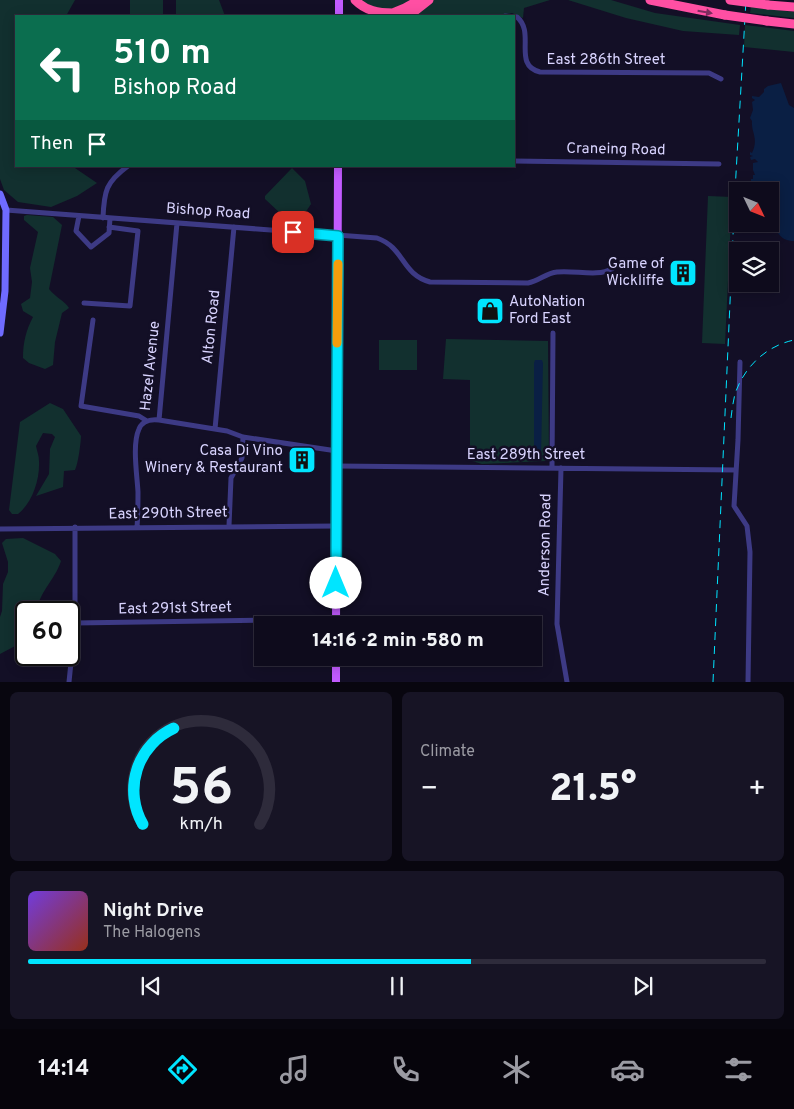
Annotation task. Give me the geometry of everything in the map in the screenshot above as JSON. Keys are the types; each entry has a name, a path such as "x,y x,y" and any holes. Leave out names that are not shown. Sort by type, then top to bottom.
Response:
{"highway":[{"path":"355,0 373,11 393,13"},
{"path":"386,15 419,0"},
{"path":"405,15 420,8 429,0"},
{"path":"650,0 725,15 794,24"},
{"path":"730,0 794,7"}],"main road":[{"path":"338,0 339,15"},
{"path":"336,616 338,167"},
{"path":"0,194 6,210 5,291 0,333"},
{"path":"336,666 336,682"}],"street":[{"name":"East 286th Street","path":"515,16 524,25 526,62 530,69 534,71 709,73 721,79"},
{"name":"Craneing Road","path":"515,161 719,164"},
{"path":"103,218 107,187 115,175 127,167"},
{"name":"Bishop Road","path":"6,210 338,236 366,236 384,240 395,248 410,271 422,280 430,282 528,283 556,272 604,273 612,268"},
{"path":"79,216 76,230 91,248 109,233 110,218"},
{"path":"84,303 130,306 139,220"},
{"name":"Hazel Avenue","path":"137,527 136,442 138,430 142,423 152,419 159,420 177,223"},
{"path":"109,227 138,230"},
{"name":"Alton Road","path":"215,428 234,227"},
{"path":"93,320 81,406 139,416 147,422"},
{"path":"552,468 553,333"},
{"path":"740,362 734,506 747,526 750,552 748,682"},
{"path":"159,420 227,430 243,438 337,450"},
{"path":"229,526 231,478 242,458 243,438"},
{"name":"East 289th Street","path":"337,466 736,470"},
{"name":"Anderson Road","path":"560,468 557,624 567,682"},
{"name":"East 290th Street","path":"0,529 336,526"},
{"path":"75,527 76,601"},
{"name":"East 291st Street","path":"80,624 254,623"},
{"path":"68,682 70,666"}],"green space":[{"path":"0,0 75,0 67,15 15,15 15,167 73,167 97,183 77,196 51,207 18,202 4,190 0,179"},
{"path":"130,0 163,0 163,15 130,15"},
{"path":"176,0 219,0 225,15 176,15"},
{"path":"360,0 413,0 386,10 375,8"},
{"path":"433,0 550,0 524,8 523,18 512,13 501,15 412,15"},
{"path":"568,0 611,0 655,13 740,25 739,35 683,31 626,18"},
{"path":"751,7 794,12 794,18 750,13"},
{"path":"745,25 794,31 794,52 744,47"},
{"path":"292,168 305,181 311,204 305,213 294,220 280,213 265,199 265,196"},
{"path":"708,196 729,197 730,232 725,344 702,343"},
{"path":"24,216 53,217 62,225 49,289 69,308 62,313 55,342 53,365 45,369 29,363 23,358 25,337 33,317 23,311 21,304 30,298 32,282 30,268 38,232 24,220"},
{"path":"446,339 548,341 549,456 546,461 482,464 472,461 470,457 470,380 443,379"},
{"path":"379,340 417,340 417,370 379,370"},
{"path":"50,403 63,409 81,436 75,470 64,471 63,487 36,496 49,474 50,449 55,437 52,434 43,433 36,446 39,468 34,490 23,509 18,514 12,514 9,510 20,422"},
{"path":"23,538 55,554 61,561 39,601 15,601 15,646 0,654 0,617 3,584 8,572 8,562 2,543 6,539"}],"water":[{"path":"781,83 789,105 794,108 794,241 789,241 776,232 779,232 779,182 751,182 753,175 755,175 753,163 758,162 755,159 751,160 750,157 753,156 750,155 750,152 752,153 755,143 750,118 753,110 752,102 755,100 752,96 759,97 768,86"},
{"path":"535,360 542,360 543,363 541,455 534,456 534,363"}],"railway":[{"path":"713,682 735,191 746,0"},
{"path":"731,418 735,394 750,367 757,359 774,347 794,340"}],"slow traffic":[{"path":"337,343 338,264"}],"place":[{"name":"Game of Wickliffe","path":"683,273"},
{"name":"AutoNation Ford East","path":"490,311"},
{"name":"Casa Di Vino Winery & Restaurant","path":"302,460"}],"route":[{"path":"293,232 338,236 336,583"}]}
